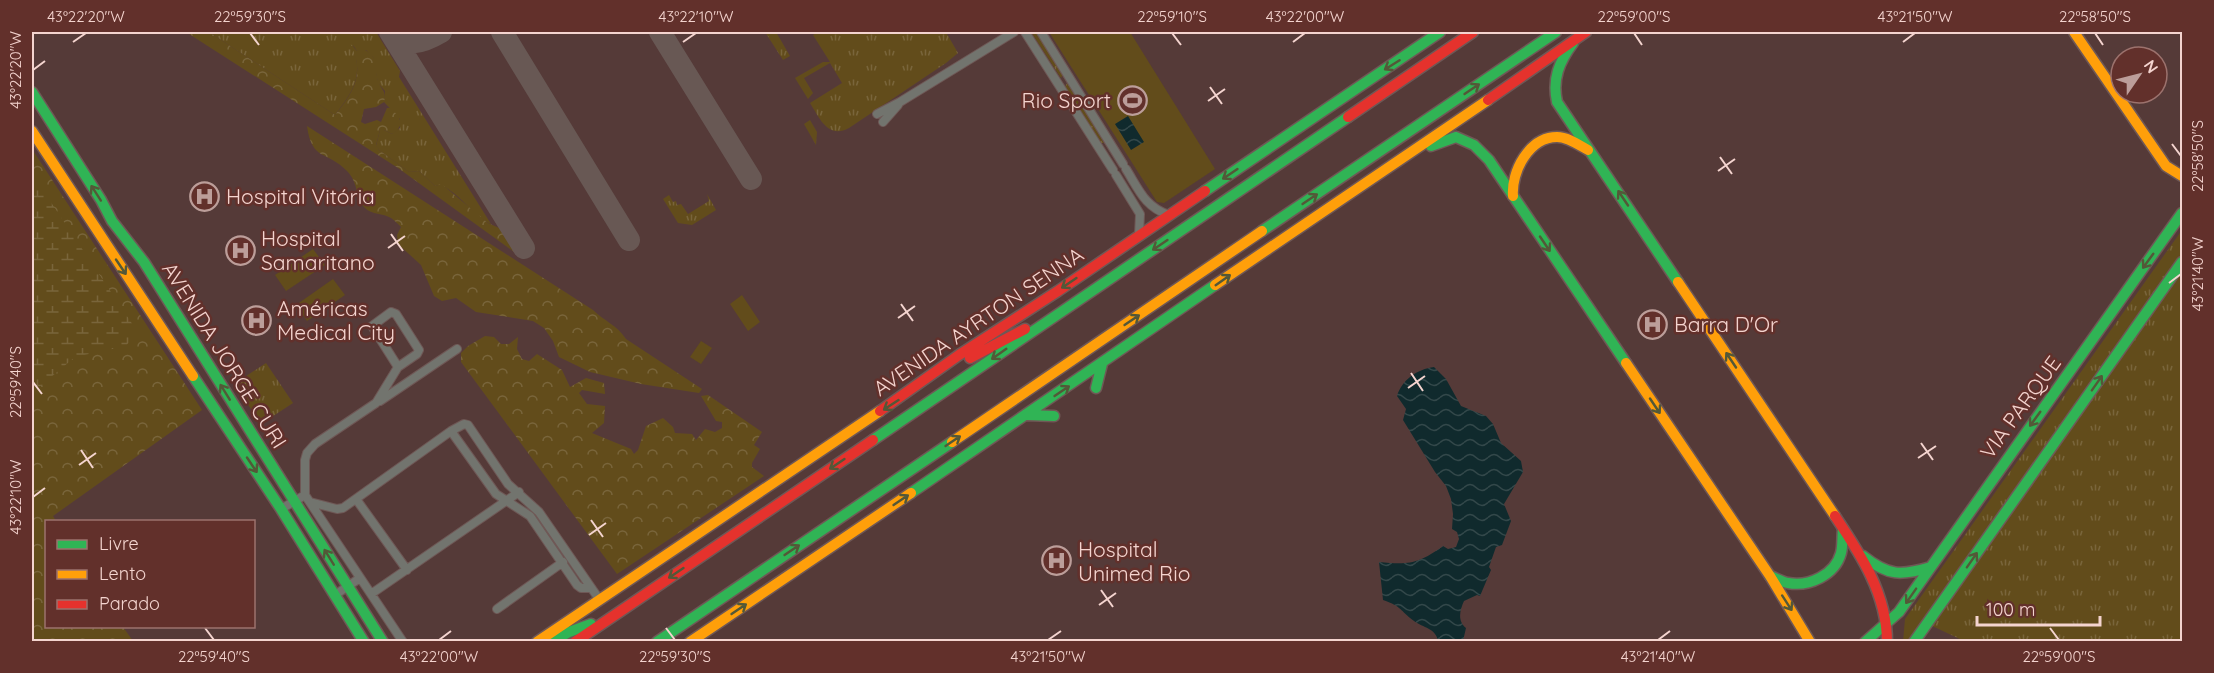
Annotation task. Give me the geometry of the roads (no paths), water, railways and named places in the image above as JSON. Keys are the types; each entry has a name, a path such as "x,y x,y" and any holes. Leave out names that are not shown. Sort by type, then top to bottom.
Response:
{"main road":[{"name":"AVENIDA AYRTON SENNA","path":"537,642 1440,32"},
{"name":"AVENIDA AYRTON SENNA","path":"575,642 1473,32"},
{"path":"657,642 1556,32"},
{"path":"2074,32 2166,166 2182,176"},
{"path":"1582,34 1564,56 1554,78 1555,95 1561,108 1856,549 1884,604 1888,623 1887,642"},
{"path":"690,642 1359,189 1582,34"},
{"name":"AVENIDA JORGE CURI","path":"32,92 112,221 144,262 383,642"},
{"name":"AVENIDA JORGE CURI","path":"32,130 281,509 364,642"},
{"path":"1208,212 1295,130"},
{"path":"1410,154 1456,137 1467,140 1479,149 1770,576 1810,642"},
{"path":"1513,196 1512,187 1517,168 1541,142 1560,137 1591,152"},
{"path":"1245,243 1302,219 1359,189"},
{"name":"VIA PARQUE","path":"1865,642 1899,612 2182,213"},
{"path":"98,233 112,221"},
{"path":"1917,641 2182,262"},
{"path":"922,384 1013,334 1038,327"},
{"path":"1012,424 1083,353"},
{"path":"1096,388 1102,364"},
{"path":"1027,415 1054,416"},
{"path":"1770,576 1788,583 1799,584 1825,575 1836,564 1841,552 1843,528"},
{"path":"1856,549 1879,570 1886,572 1908,573 1931,567"},
{"path":"552,642 569,632 610,618"},
{"path":"666,642 691,618"}],"street":[{"path":"877,114 1014,32"},
{"path":"1025,32 1137,208 1141,221 1138,236"},
{"path":"1041,32 1146,201 1157,211 1169,215"},
{"path":"883,122 900,102"},
{"path":"1137,208 1146,201"},
{"path":"376,403 398,367 417,354 419,350 396,314 391,312 372,326 398,367"},
{"path":"403,642 307,498 305,460 307,453 315,444 457,349"},
{"path":"281,509 295,501 307,498 337,509 343,508 460,425 468,425 501,476 539,512 599,599"},
{"path":"451,431 496,494 530,516 577,585 581,588 591,588"},
{"path":"371,594 519,492"},
{"path":"356,499 407,570"},
{"path":"498,609 569,558"},
{"path":"335,595 360,578"}],"water":[{"path":"1128,116 1144,142 1131,150 1115,124"},
{"path":"1434,367 1446,379 1461,406 1486,416 1493,424 1501,443 1521,461 1523,472 1504,504 1511,521 1502,545 1496,547 1489,567 1491,570 1480,596 1477,595 1464,601 1460,619 1466,628 1463,641 1438,641 1435,633 1414,621 1398,607 1383,600 1379,562 1398,563 1420,560 1443,546 1448,549 1456,547 1459,539 1457,532 1452,529 1451,499 1446,486 1403,420 1406,409 1397,396 1402,385 1411,376"}],"place":[{"name":"Rio Sport","path":"1132,100"},
{"name":"Hospital Vitória","path":"205,196"},
{"name":"Hospital Samaritano","path":"240,250"},
{"name":"Américas Medical City","path":"256,320"},
{"name":"Barra D'Or","path":"1653,324"},
{"name":"Hospital Unimed Rio","path":"1057,561"}]}
